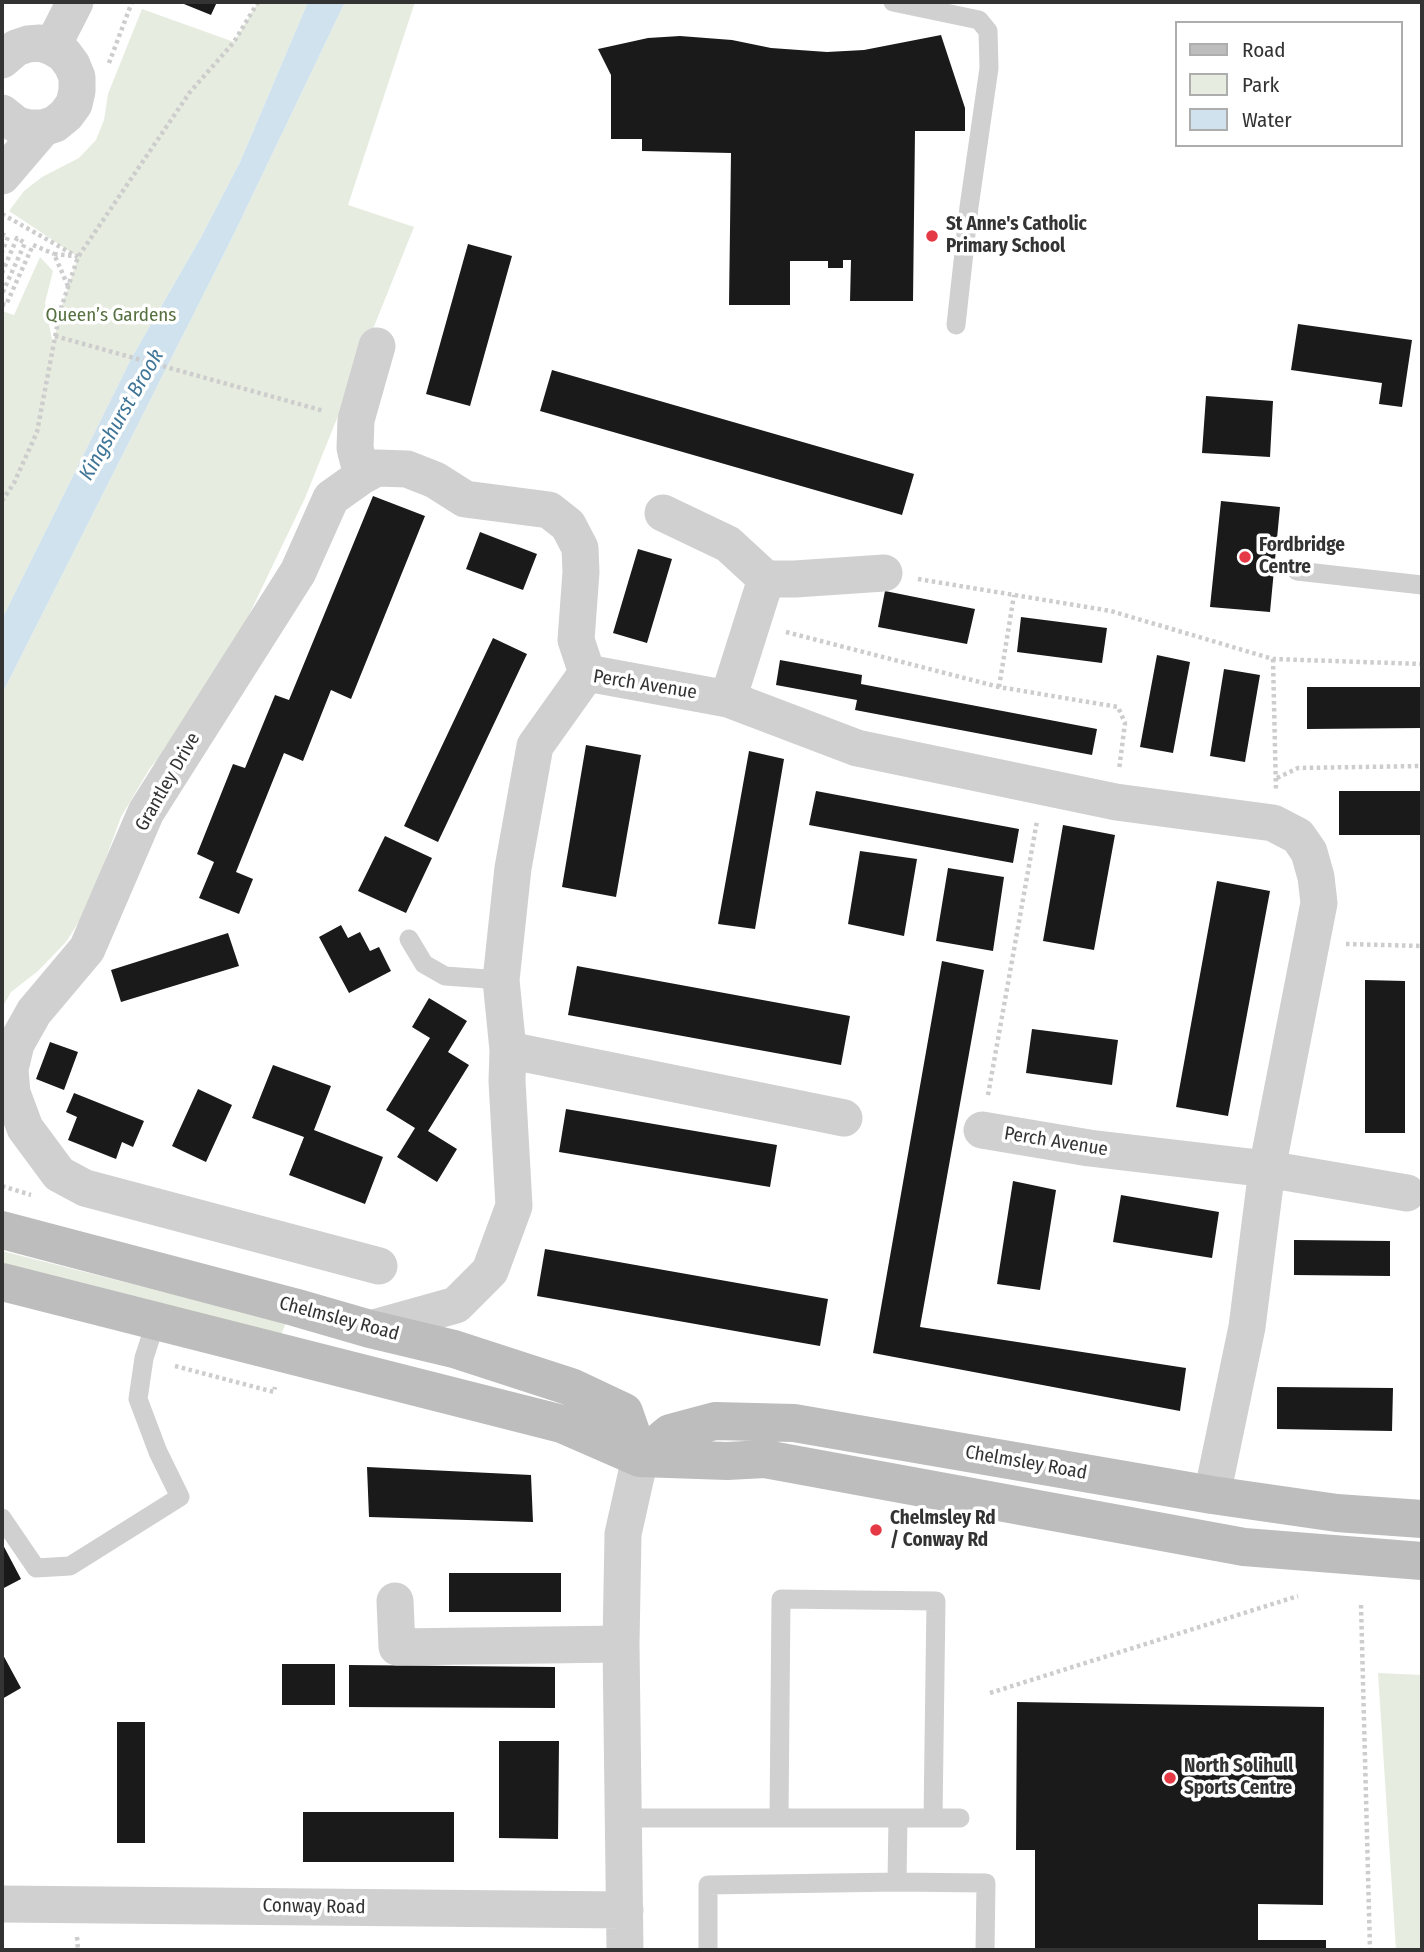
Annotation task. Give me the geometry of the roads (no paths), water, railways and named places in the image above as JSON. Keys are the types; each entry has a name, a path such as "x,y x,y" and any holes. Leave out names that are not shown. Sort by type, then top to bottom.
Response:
{"street":[{"path":"52,47 75,2"},
{"path":"2,113 17,125 43,128 55,124 66,115 74,104 77,91 77,77 72,65 64,54 52,47 40,43 28,44 3,55"},
{"path":"2,176 43,128"},
{"path":"362,476 355,448 356,420 377,346"},
{"name":"Grantley Drive","path":"379,1266 85,1188 59,1174 25,1128 12,1093 10,1069 16,1044 34,1012 88,949 146,812 298,572 331,498 362,476 377,468 407,469 435,480 465,499 549,510 569,525 580,548 576,640 587,673"},
{"path":"663,513 728,544 766,579 884,573"},
{"path":"728,699 766,579"},
{"name":"Perch Avenue","path":"370,1329 456,1306 490,1271 514,1206 507,1081 508,1050 501,979 513,868 535,746 587,673 728,699 857,748 1116,802 1273,823 1298,836 1309,852 1319,903 1267,1169 1247,1327 1212,1495"},
{"path":"508,1050 844,1118"},
{"name":"Perch Avenue","path":"982,1130 1089,1148 1267,1169 1407,1193"},
{"name":"Chelmsley Road","path":"2,1230 454,1349 571,1387 624,1412 640,1458 670,1433 715,1421 794,1423 1212,1495 1337,1513 1422,1519"},
{"path":"2,1282 562,1424 640,1458 727,1461 765,1459 1244,1547 1422,1561"},
{"path":"625,1950 621,1644 623,1534 640,1458"},
{"path":"395,1601 397,1647 621,1644"},
{"name":"Conway Road","path":"2,1904 625,1910"}],"lane":[{"path":"893,2 979,20 988,31 989,68 969,207 956,326"},
{"path":"1297,571 1422,585"},
{"path":"409,939 424,964 444,976 501,979"},
{"path":"2,1518 36,1568 70,1566 180,1497 158,1452 138,1399 144,1358 156,1321"},
{"path":"779,1818 781,1599 936,1601 933,1818"},
{"path":"624,1818 960,1818"},
{"path":"897,1882 898,1818"},
{"path":"708,1950 708,1885 897,1882 986,1883 985,1950"}],"water":[{"name":"Kingshurst Brook","path":"308,2 345,2 233,236 2,694 2,619 132,357 200,239 240,162"}],"place":[{"name":"St Anne's Catholic Primary School","path":"932,236"},
{"name":"Fordbridge Centre","path":"1245,557"},
{"name":"Chelmsley Rd / Conway Rd","path":"876,1530"},
{"name":"North Solihull Sports Centre","path":"1170,1778"}],"park label":[{"name":"Queen’s Gardens","path":"111,316"}]}
